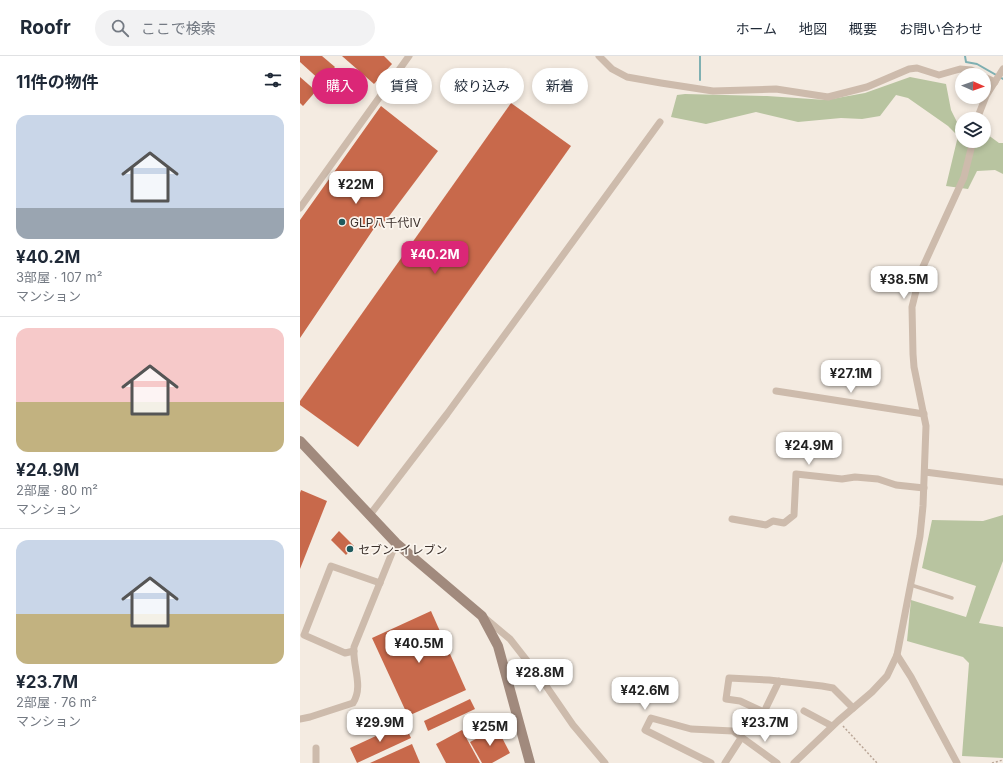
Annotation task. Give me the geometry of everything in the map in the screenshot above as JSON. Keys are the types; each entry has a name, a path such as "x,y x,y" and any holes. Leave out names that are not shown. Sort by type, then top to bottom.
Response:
{"street":[{"path":"300,208 409,56"},
{"path":"599,56 612,69 627,77 660,83 713,90 776,90 828,97 867,87 909,69 917,68 939,75 955,70"},
{"path":"980,112 986,96 999,76"},
{"path":"369,516 447,414 660,122"},
{"path":"794,763 835,723 872,692 888,676 897,655 920,536 925,472 926,426 914,368 912,307 921,272 964,176 972,148"},
{"path":"776,392 924,414"},
{"path":"300,441 396,543 510,639 542,680 573,725 605,763"},
{"path":"925,472 1003,482"},
{"path":"732,519 766,525 773,521 784,523 794,515 796,474 878,479 896,485 924,488"},
{"path":"300,719 353,703 357,697 358,690 354,647 396,543"},
{"path":"354,651 346,652 304,635 331,566 380,583"},
{"path":"482,616 498,646 530,763"},
{"path":"897,655 912,677 957,763"},
{"path":"779,681 764,712 740,701 726,700 729,678 779,681 832,688 853,708"},
{"path":"804,711 835,723"},
{"path":"711,763 645,730 651,718 691,729 733,731 777,763"},
{"path":"725,763 741,738"},
{"path":"316,748 316,763"}],"lane":[{"path":"911,585 952,598"}],"path":[{"path":"835,723 877,763"},
{"path":"992,763 1003,760"}],"green space":[{"path":"910,77 946,84 951,110 955,118 955,133 948,126 908,98 896,95 880,116 862,119 841,118 798,122 756,112 706,124 671,117 677,95 685,94 767,96 826,100 865,93"},
{"path":"991,137 999,143 1003,143 1003,174 995,170 977,171 968,189 946,186 955,148 991,148"},
{"path":"1003,515 1003,561 979,623 1003,627 1003,758 962,756 969,663 963,657 907,641 911,600 966,617 976,586 922,568 932,520 983,521"}],"building":[{"path":"300,56 322,56 335,67 312,68 312,73 300,62"},
{"path":"342,56 384,56 392,64 388,68 376,68 376,82 374,84 368,79 368,68 356,68"},
{"path":"300,77 312,88 312,96 303,106 300,103"},
{"path":"510,104 571,146 358,447 300,405 300,401"},
{"name":"GLP八千代Ⅳ","path":"381,106 438,151 381,227 377,224 300,338 300,220"},
{"path":"301,490 327,501 300,569 300,493"},
{"path":"339,531 354,546 346,555 331,540"},
{"path":"431,611 466,690 408,716 372,638"},
{"path":"470,699 475,709 428,731 424,721"},
{"path":"404,723 411,738 357,763 350,748"},
{"path":"497,728 510,753 492,763 482,763 470,742"},
{"path":"462,730 480,763 446,763 436,744"},
{"path":"412,744 420,763 370,763"}],"waterway":[{"path":"700,56 700,80"},
{"path":"965,56 966,62 977,64 1003,79"}],"place":[{"name":"GLP八千代Ⅳ","path":"342,222"},
{"name":"セブン-イレブン","path":"350,549"}]}
